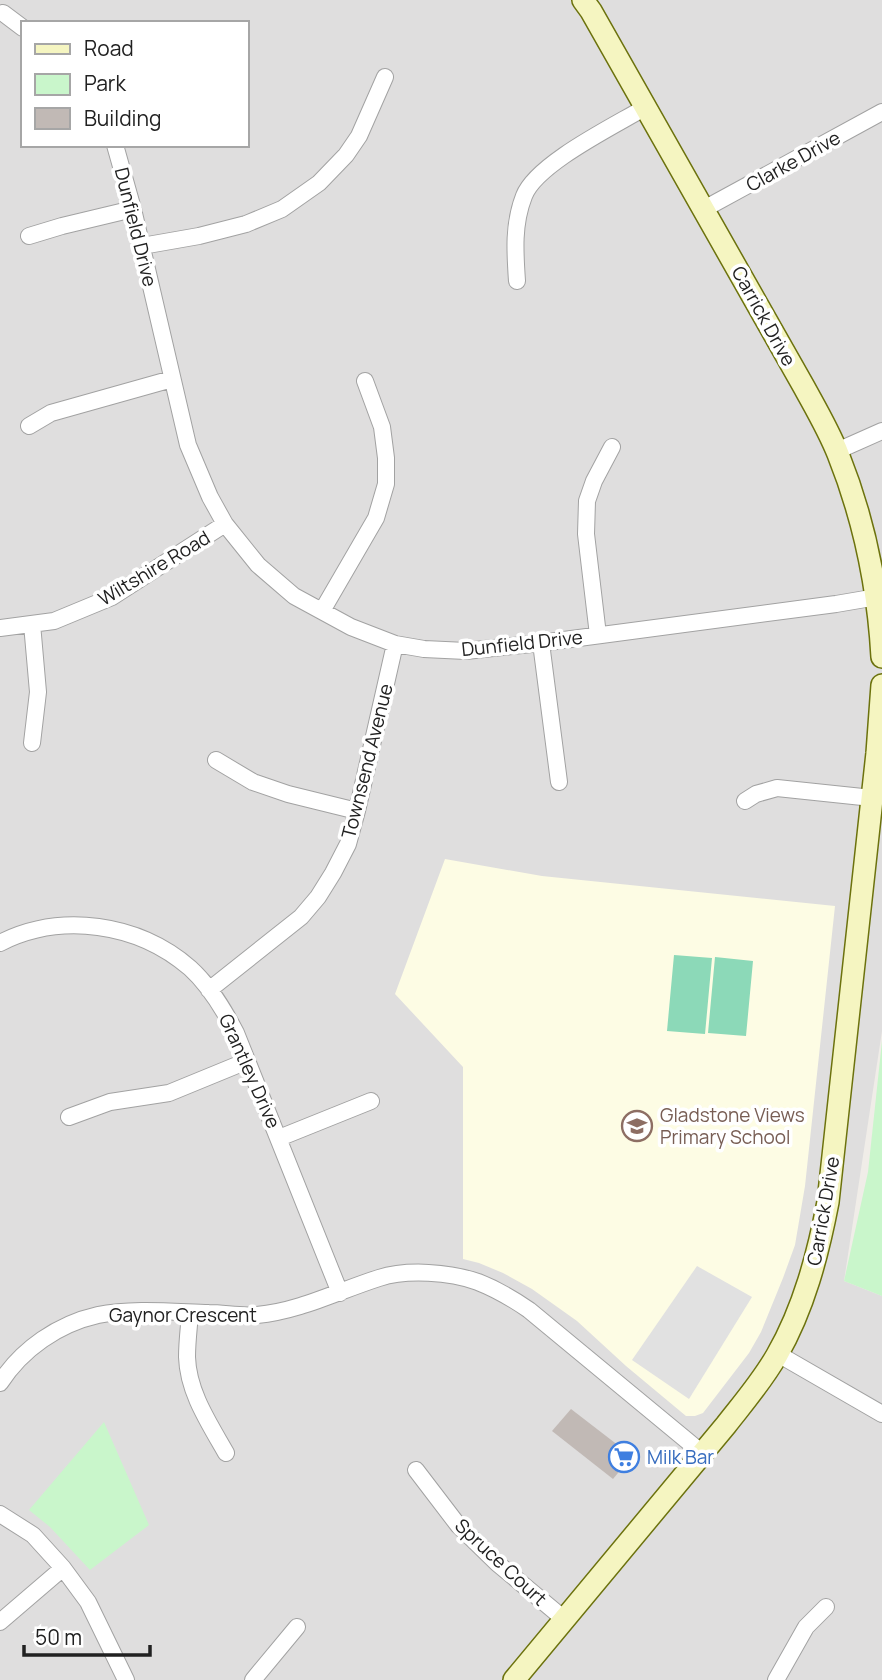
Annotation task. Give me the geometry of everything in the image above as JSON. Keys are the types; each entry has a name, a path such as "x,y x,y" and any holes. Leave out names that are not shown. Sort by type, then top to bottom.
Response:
{"street":[{"name":"Carrick Drive","path":"583,0 704,209 837,451 864,530 877,597 882,657"},
{"path":"5,10 21,26"},
{"path":"142,246 246,224 282,209 319,183 346,155 359,136 385,77"},
{"path":"517,281 515,240 524,193 545,168 644,108"},
{"name":"Clarke Drive","path":"704,209 882,112"},
{"name":"Dunfield Drive","path":"116,147 142,246 188,445 210,497 225,524 258,565 294,596 351,627 396,643 424,649 466,651 877,597"},
{"path":"29,236 133,209"},
{"path":"29,426 51,413 172,379"},
{"path":"322,611 376,518 386,484 382,427 365,381"},
{"path":"837,451 882,431"},
{"path":"598,635 587,547 587,501 612,447"},
{"name":"Wiltshire Road","path":"0,628 54,621 112,597 225,524"},
{"path":"32,624 38,692 32,743"},
{"name":"Townsend Avenue","path":"209,990 301,917 333,873 348,844 396,643"},
{"path":"541,643 559,782"},
{"name":"Carrick Drive","path":"514,1680 758,1384 778,1354 814,1268 828,1202 879,753 882,685"},
{"path":"216,760 253,782 288,794 357,811"},
{"path":"745,801 755,794 777,788 872,798"},
{"name":"Grantley Drive","path":"0,943 18,934 45,928 95,926 135,935 160,947 190,968 225,1011 340,1293"},
{"path":"69,1117 110,1102 169,1093 247,1061"},
{"path":"279,1139 371,1101"},
{"name":"Gaynor Crescent","path":"0,1383 10,1367 57,1330 98,1315 128,1311 253,1316 312,1303 381,1278 411,1273 439,1274 477,1281 529,1310 702,1453"},
{"path":"190,1313 187,1358 190,1381 226,1453"},
{"path":"778,1354 882,1414"},
{"name":"Spruce Court","path":"416,1470 458,1525 497,1563 564,1619"},
{"path":"0,1514 33,1535 64,1569 88,1602 126,1680"},
{"path":"0,1622 64,1569"},
{"path":"776,1680 806,1627 825,1607"},
{"path":"253,1680 297,1627"}],"shaded area":[{"path":"0,0 882,0 882,1031 844,1281 882,1296 882,1680 0,1680"},
{"name":"Gladstone Views Primary School","path":"445,859 542,876 835,906 805,1186 795,1245 761,1332 749,1353 703,1413 686,1416 577,1321 532,1289 503,1273 463,1259 463,1067 395,994"},
{"path":"697,1266 752,1297 689,1399 632,1360"}],"green space":[{"path":"674,955 712,958 705,1034 667,1031"},
{"path":"715,957 753,961 746,1036 708,1033"},
{"path":"882,1041 882,1296 844,1281 868,1172"},
{"path":"104,1422 149,1525 90,1570 50,1527 29,1510"}],"building":[{"path":"571,1409 632,1456 613,1479 552,1431"}],"place":[{"name":"Gladstone Views Primary School","path":"637,1126"},
{"name":"Milk Bar","path":"624,1457"}]}
